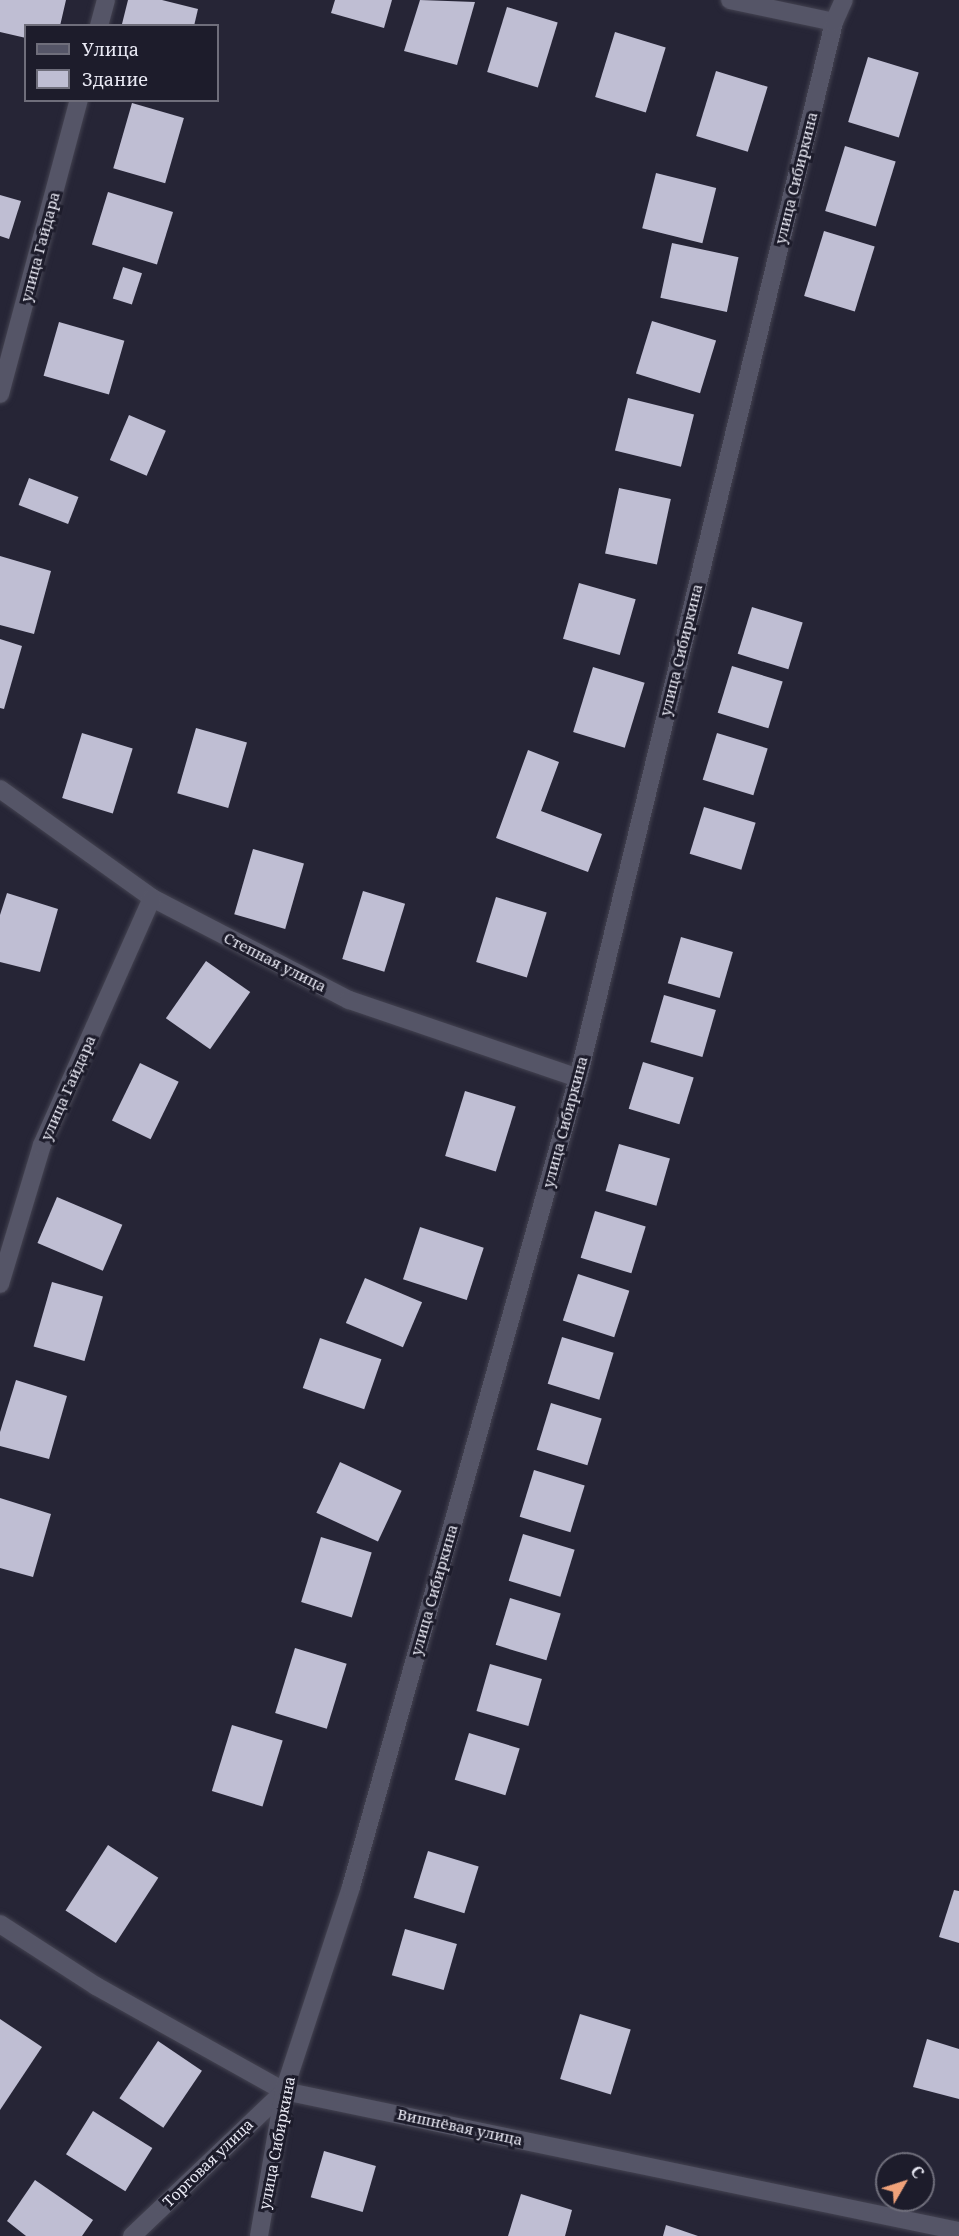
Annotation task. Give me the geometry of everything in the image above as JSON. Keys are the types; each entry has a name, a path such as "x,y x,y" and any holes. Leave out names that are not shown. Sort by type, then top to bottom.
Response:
{"street":[{"path":"100,24 106,0"},
{"path":"730,0 834,22"},
{"name":"улица Сибиркина","path":"260,2236 284,2091 351,1887 578,1078 834,22 844,0"},
{"name":"улица Гайдара","path":"0,394 78,102"},
{"name":"Степная улица","path":"0,789 152,898 349,1000 578,1078"},
{"name":"улица Гайдара","path":"0,1284 42,1144 152,898"},
{"name":"Вишнёвая улица","path":"0,1924 96,1986 284,2091 959,2231"},
{"name":"Торговая улица","path":"132,2236 284,2091"}],"building":[{"path":"0,0 66,0 60,24 24,24 24,38 0,32"},
{"path":"128,0 162,0 198,9 194,24 122,24"},
{"path":"335,0 392,0 384,28 331,13"},
{"path":"420,0 475,2 457,65 404,51"},
{"path":"507,7 558,22 538,88 487,72"},
{"path":"615,32 666,47 646,113 595,97"},
{"path":"868,57 919,72 899,138 848,122"},
{"path":"716,71 768,87 748,152 696,136"},
{"path":"132,103 184,118 165,183 113,168"},
{"path":"845,146 896,161 876,227 825,211"},
{"path":"656,173 716,188 702,243 642,228"},
{"path":"108,192 173,212 157,264 92,245"},
{"path":"0,195 21,201 9,239 0,236"},
{"path":"824,231 875,246 855,312 804,296"},
{"path":"672,243 739,257 727,312 660,298"},
{"path":"123,267 142,273 132,305 113,298"},
{"path":"652,321 716,341 700,393 636,374"},
{"path":"59,322 124,341 109,395 44,376"},
{"path":"628,398 694,414 681,467 615,450"},
{"path":"129,415 166,431 147,476 110,460"},
{"path":"29,478 78,497 68,524 19,505"},
{"path":"619,488 671,499 657,565 605,554"},
{"path":"0,556 51,571 34,634 0,625"},
{"path":"579,583 636,599 620,655 563,639"},
{"path":"752,607 803,622 788,669 738,654"},
{"path":"0,639 22,646 4,709 0,708"},
{"path":"732,666 783,681 768,728 718,713"},
{"path":"593,667 645,683 625,748 573,732"},
{"path":"196,728 247,743 228,808 177,793"},
{"path":"82,733 133,748 113,814 62,798"},
{"path":"717,733 768,748 753,795 703,780"},
{"path":"528,750 559,762 541,811 602,834 588,872 496,838"},
{"path":"704,807 756,823 741,870 690,854"},
{"path":"253,849 304,864 285,929 234,914"},
{"path":"363,891 405,904 384,972 342,959"},
{"path":"7,893 58,909 40,972 0,962 0,915"},
{"path":"496,897 547,912 527,978 476,962"},
{"path":"681,937 733,952 720,998 668,983"},
{"path":"206,961 250,992 210,1049 166,1018"},
{"path":"664,995 716,1010 702,1057 650,1042"},
{"path":"643,1062 694,1077 679,1124 629,1109"},
{"path":"140,1063 179,1082 151,1139 112,1121"},
{"path":"465,1091 516,1106 496,1172 445,1156"},
{"path":"619,1144 670,1159 656,1206 605,1191"},
{"path":"57,1197 122,1225 103,1271 37,1243"},
{"path":"595,1211 646,1226 631,1273 581,1258"},
{"path":"420,1227 484,1248 467,1300 403,1279"},
{"path":"578,1274 629,1291 614,1337 563,1321"},
{"path":"365,1278 422,1302 403,1347 346,1323"},
{"path":"52,1282 103,1297 84,1361 34,1346"},
{"path":"562,1337 614,1353 599,1400 548,1384"},
{"path":"320,1338 381,1359 364,1409 303,1388"},
{"path":"16,1380 67,1396 49,1459 0,1446 0,1432"},
{"path":"551,1403 602,1418 587,1465 537,1450"},
{"path":"340,1462 402,1491 378,1541 316,1513"},
{"path":"534,1470 585,1485 570,1532 520,1517"},
{"path":"0,1498 51,1514 33,1577 0,1568"},
{"path":"523,1534 575,1550 560,1597 509,1581"},
{"path":"321,1537 372,1552 352,1618 301,1602"},
{"path":"510,1598 561,1613 546,1660 496,1645"},
{"path":"295,1648 347,1664 327,1729 275,1713"},
{"path":"490,1664 542,1679 528,1726 476,1711"},
{"path":"232,1725 283,1740 263,1806 212,1791"},
{"path":"469,1733 520,1748 505,1795 455,1780"},
{"path":"108,1845 158,1878 116,1943 66,1910"},
{"path":"428,1851 479,1866 464,1913 414,1898"},
{"path":"954,1890 959,1891 959,1943 939,1937"},
{"path":"405,1929 457,1944 444,1990 392,1975"},
{"path":"580,2014 631,2029 611,2095 560,2079"},
{"path":"0,2019 42,2047 0,2110"},
{"path":"927,2039 959,2049 959,2099 913,2087"},
{"path":"158,2041 202,2071 163,2128 119,2098"},
{"path":"93,2111 152,2148 125,2191 66,2154"},
{"path":"324,2151 376,2166 363,2212 311,2197"},
{"path":"35,2180 93,2220 82,2236 26,2236 7,2221"},
{"path":"521,2194 572,2210 565,2236 508,2236"},
{"path":"666,2225 698,2236 663,2236"}]}
